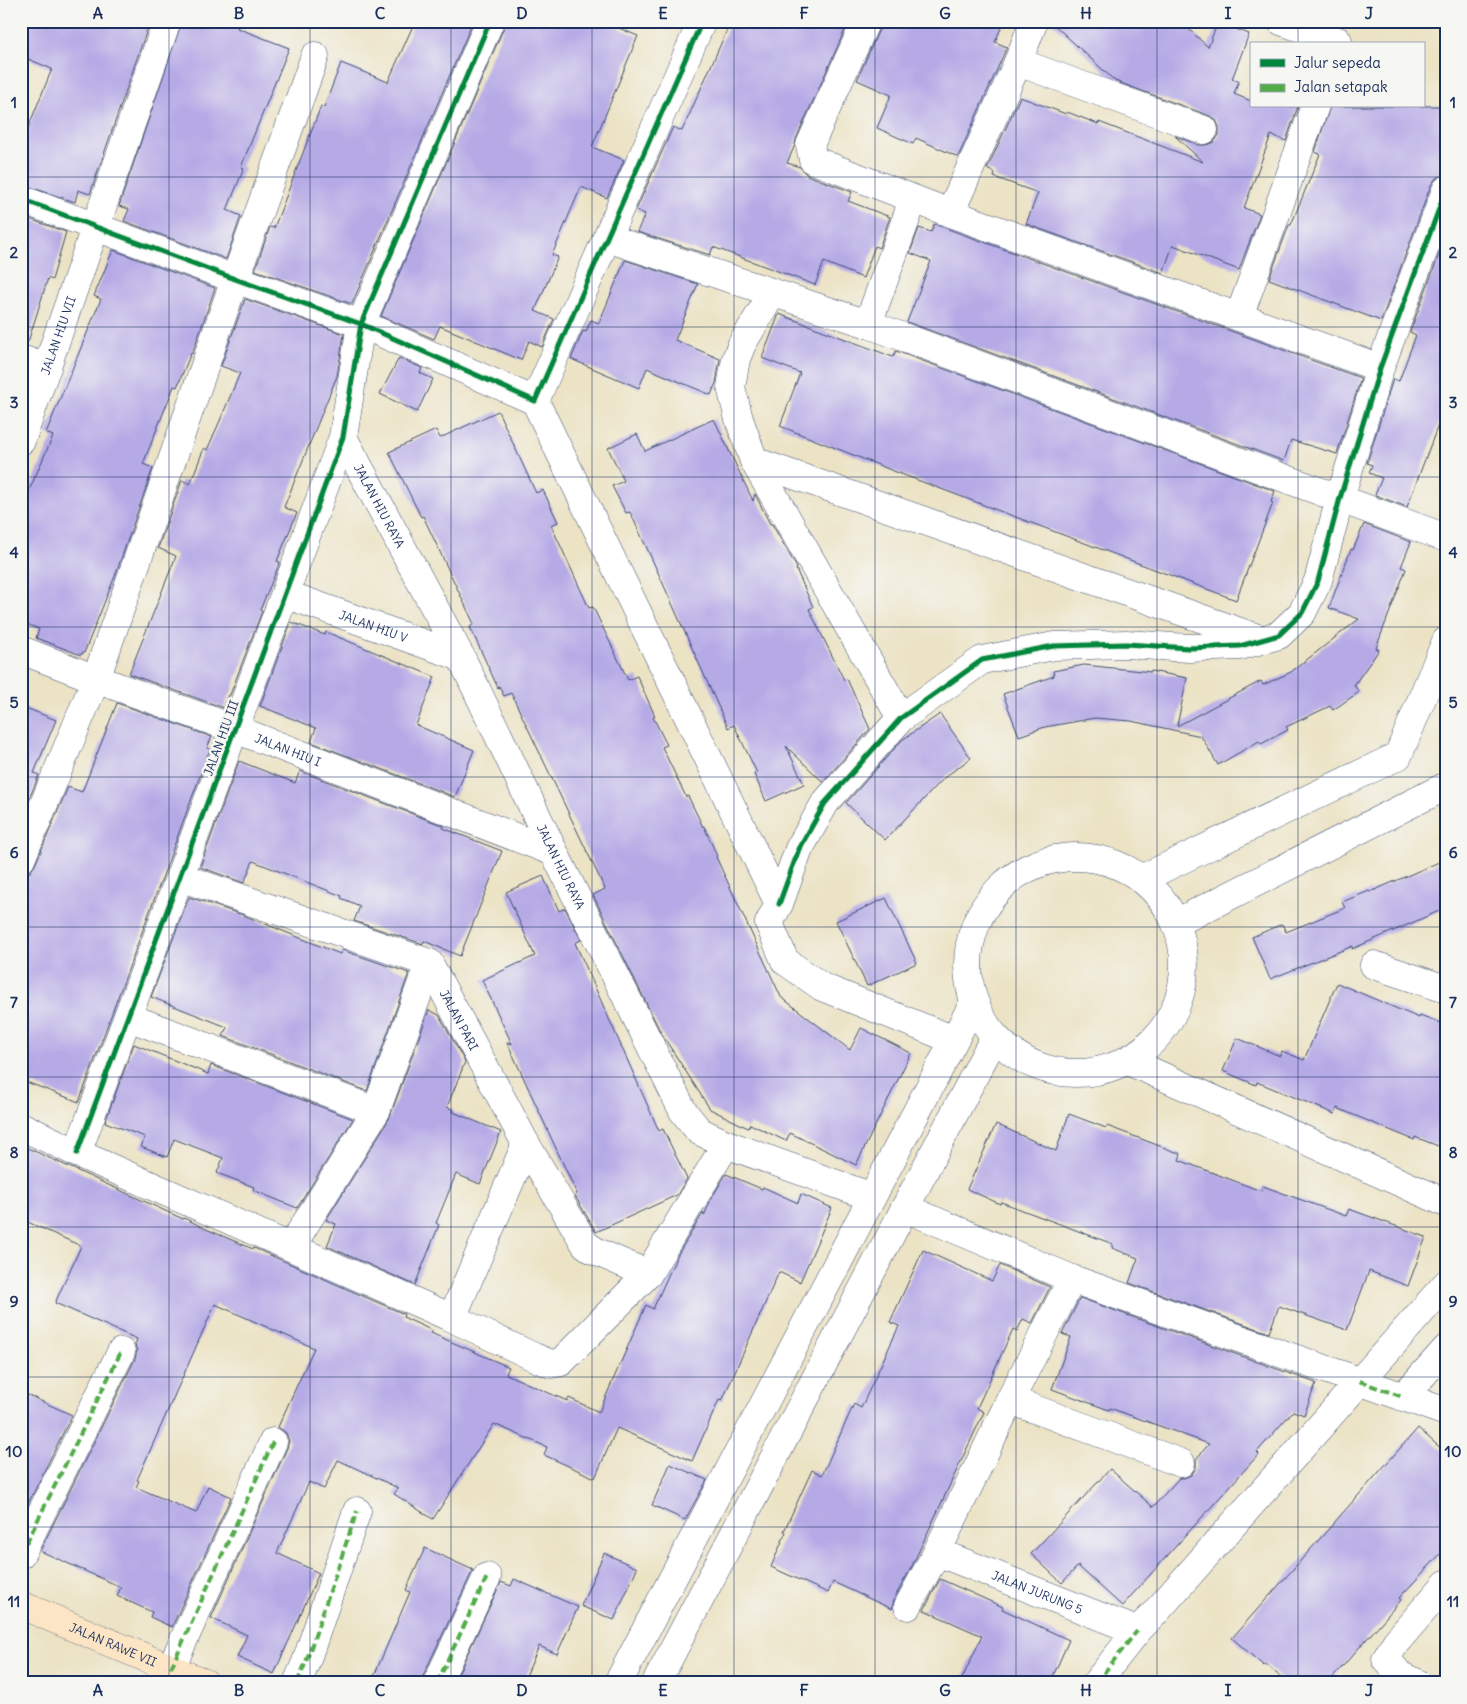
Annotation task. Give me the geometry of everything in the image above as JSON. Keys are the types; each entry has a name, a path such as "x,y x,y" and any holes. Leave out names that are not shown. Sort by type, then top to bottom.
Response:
{"main road":[{"name":"JALAN RAWE VII","path":"21,1605 205,1683"}],"street":[{"name":"JALAN HIU VII","path":"21,441 167,21"},
{"name":"JALAN HIU III","path":"77,1153 343,437 361,324 490,21"},
{"path":"535,401 702,21"},
{"path":"866,21 810,145 813,160 913,200 1380,368"},
{"path":"950,213 1018,62 1034,21"},
{"path":"1281,21 1341,35"},
{"path":"21,859 96,679 235,279 315,56"},
{"path":"1018,62 1204,130"},
{"path":"1240,317 1314,108"},
{"path":"954,1040 822,987 785,961 769,923 779,904 799,849 825,803 901,718 982,660 1054,646 1126,644 1189,648 1240,646 1278,635 1302,613 1318,581 1340,498 1380,368 1446,190"},
{"path":"21,199 361,324 535,401 779,904"},
{"path":"868,324 913,200"},
{"path":"606,238 868,324 1446,538"},
{"path":"772,294 742,344 736,359 731,386 739,419 754,461 901,718"},
{"path":"21,359 47,368"},
{"name":"JALAN HIU RAYA","path":"343,437 461,657 554,852 683,1111 699,1132 726,1144 872,1197"},
{"path":"754,461 1261,640"},
{"name":"JALAN HIU V","path":"285,594 461,657"},
{"path":"1141,879 1398,756 1446,641"},
{"name":"JALAN HIU I","path":"21,650 234,729 554,852"},
{"path":"1176,923 1446,786"},
{"path":"1075,856 1110,862 1141,879 1162,899 1176,923 1184,955 1183,986 1172,1017 1153,1042 1128,1062 1081,1074 1033,1066 994,1038 982,1022 973,1004 966,970 970,935 985,904 1010,878 1041,862 1075,856"},
{"path":"180,877 429,963 376,1111 291,1247"},
{"name":"JALAN PARI","path":"429,963 526,1144 586,1244 595,1251 648,1274"},
{"path":"1374,966 1446,989"},
{"path":"618,1683 973,1004"},
{"path":"128,1017 376,1111"},
{"path":"656,1683 994,1038"},
{"path":"1128,1062 1446,1203"},
{"path":"21,1126 77,1153 452,1318 534,1358 551,1364 561,1362 648,1274 726,1144"},
{"path":"452,1318 526,1144"},
{"path":"905,1208 1072,1279 1446,1412"},
{"path":"908,1606 937,1552 1010,1400 1072,1279"},
{"path":"1096,1683 1137,1631 1156,1613 1446,1284"},
{"path":"1403,1397 1446,1349"},
{"path":"21,1554 121,1352"},
{"path":"1010,1400 1181,1462"},
{"path":"171,1668 273,1442"},
{"path":"297,1683 306,1662 357,1511"},
{"name":"JALAN JURUNG 5","path":"937,1552 1137,1631"},
{"path":"437,1683 487,1577"},
{"path":"1417,1683 1399,1674 1386,1659 1396,1642 1446,1584"}],"building":[{"path":"21,21 150,21 90,194 78,190 75,202 21,184 21,145 52,69 21,56"},
{"path":"182,21 240,21 237,28 289,48 241,167 244,168 227,210 241,216 226,259 124,221 129,209 119,206"},
{"path":"415,21 473,21 352,304 255,270 270,227 274,228 321,106 324,107 341,63 388,82"},
{"path":"505,21 602,21 638,36 592,147 624,160 607,198 581,187 552,255 558,257 535,311 554,319 542,347 529,341 521,360 440,326 434,339 381,316"},
{"path":"731,21 849,21 787,163 800,167 807,175 852,192 848,201 890,217 879,248 875,246 863,278 824,262 815,285 713,247 710,255 637,232 645,214 636,210 673,127 682,131"},
{"path":"881,21 1004,21 995,42 1007,47 958,157 916,138 913,144 877,128 891,95 857,80"},
{"path":"1050,21 1180,21 1208,47 1218,22 1249,34 1232,79 1239,81 1234,94 1250,101 1250,108 1297,108 1286,141 1271,135 1244,208 1260,214 1239,270 1173,245 1163,273 1026,224 1038,193 994,177 995,173 987,169 1020,97 1066,114 1067,112 1098,124 1099,122 1203,162 1175,136 1199,145 1214,142 1219,135 1219,127 1216,120 1210,116 1115,81"},
{"path":"1424,106 1446,106 1446,175 1436,178 1431,185 1381,321 1269,279 1289,225 1291,225 1320,154 1315,152 1329,108 1424,108"},
{"path":"21,216 66,232 52,280 48,278 28,342 21,341"},
{"path":"934,224 1361,378 1337,454 1291,440 1284,461 907,322 931,261 910,253 919,228 931,232"},
{"path":"1446,236 1446,404 1407,507 1375,495 1382,478 1369,473 1372,465 1367,463 1393,379 1399,381 1416,335 1410,332"},
{"path":"113,250 215,288 192,354 177,387 174,386 143,464 153,468 115,576 84,653 81,655 36,638 39,629 21,622 21,509 53,436 46,433 101,299 94,296"},
{"path":"625,260 698,284 675,340 720,359 716,383 711,395 647,368 639,388 571,359 583,331 586,332 591,320 599,323"},
{"path":"245,299 344,334 337,376 284,507 297,513 277,561 280,562 224,708 129,674 176,556 158,548 182,480 190,484 204,448 207,450 240,373 221,366"},
{"path":"779,314 893,357 896,351 1275,491 1271,502 1273,503 1236,600 896,472 780,426 800,373 762,358"},
{"path":"399,358 422,368 420,373 433,379 417,412 380,394"},
{"path":"498,411 536,493 543,490 558,522 551,525 589,608 593,607 628,680 637,676 655,716 653,717 667,745 662,747 686,797 688,796 704,826 716,857 781,997 850,1050 861,1028 911,1053 856,1165 790,1133 786,1141 750,1124 748,1128 710,1109 661,1033 593,895 605,889 511,693 504,696 499,686 498,688 470,627 474,624 423,516 421,517 389,452 436,430 440,438"},
{"path":"714,419 753,501 755,494 770,524 772,524 797,568 813,607 809,609 844,680 847,679 870,729 823,782 786,746 804,784 766,801 754,774 757,773 734,725 728,728 630,512 626,513 612,486 624,481 608,448 637,434 645,451"},
{"path":"1364,524 1411,542 1401,567 1406,569 1376,648 1379,650 1354,685 1359,692 1333,710 1330,706 1286,727 1288,730 1261,744 1259,741 1218,765 1201,736 1131,721 1095,718 1045,727 1019,736 1003,694 1054,676 1053,671 1084,665 1151,671 1187,678 1177,726 1261,681 1263,685 1291,672 1359,619 1329,608 1351,549 1353,550"},
{"path":"291,622 325,635 326,632 435,677 416,725 474,750 455,797 311,742 316,728 260,706"},
{"path":"117,703 212,737 207,748 210,749 79,1102 21,1080 21,874 30,872 35,865 68,787 82,792"},
{"path":"21,706 56,720 34,773 39,775 21,818"},
{"path":"940,714 971,758 945,777 885,840 846,803 902,740"},
{"path":"239,761 295,783 300,771 444,826 443,828 502,851 460,956 424,941 423,944 354,921 360,906 341,898 342,896 253,861 244,883 200,867"},
{"path":"1446,859 1446,908 1352,949 1353,946 1270,979 1252,937 1282,924 1286,932 1345,908 1342,902"},
{"path":"543,876 559,911 565,908 581,940 575,943 659,1131 663,1129 687,1179 677,1195 596,1232 575,1196 577,1194 507,1042 512,1044 482,980 535,956 506,892"},
{"path":"189,897 243,915 340,954 342,950 409,973 367,1091 223,1036 227,1027 151,997"},
{"path":"886,898 917,963 867,986 836,921"},
{"path":"1337,983 1419,1018 1420,1015 1446,1025 1446,1149 1415,1137 1414,1140 1337,1108 1335,1114 1257,1082 1256,1085 1223,1071 1237,1038 1280,1056 1282,1051 1304,1060"},
{"path":"429,1010 439,1015 465,1062 447,1107 454,1110 453,1112 501,1132 480,1184 456,1174 436,1223 439,1225 415,1285 327,1246 336,1224 326,1220 389,1119"},
{"path":"134,1044 208,1074 211,1065 353,1119 297,1208 253,1190 254,1187 217,1173 223,1158 174,1139 167,1157 141,1147 145,1137 105,1122"},
{"path":"1069,1114 1181,1154 1179,1160 1261,1191 1263,1186 1346,1216 1349,1209 1426,1237 1408,1286 1369,1271 1347,1330 1279,1306 1269,1333 1129,1283 1138,1258 1112,1248 1113,1244 1001,1202 1000,1204 967,1189 996,1124 1056,1151"},
{"path":"21,1145 183,1219 404,1314 403,1317 433,1331 431,1333 509,1367 506,1374 567,1401 569,1398 599,1412 646,1305 653,1309 677,1256 703,1213 704,1216 711,1199 726,1174 762,1189 763,1187 798,1203 801,1194 832,1208 800,1282 779,1272 722,1401 719,1400 692,1461 617,1428 595,1478 544,1455 547,1447 494,1424 433,1519 394,1494 398,1488 338,1460 324,1489 309,1482 277,1553 319,1573 274,1674 237,1657 247,1635 211,1618 287,1448 289,1441 286,1433 278,1427 314,1348 215,1304 137,1480 139,1481 136,1487 196,1513 208,1486 231,1497 172,1627 150,1617 152,1612 117,1596 121,1587 40,1551 135,1359 137,1339 55,1303 81,1246 21,1219"},
{"path":"923,1250 992,1281 1000,1265 1050,1287 1032,1323 1023,1319 1017,1331 1013,1329 977,1408 984,1412 912,1566 894,1599 892,1609 833,1582 828,1593 771,1567 786,1532 784,1531 812,1470 822,1475 854,1404 861,1408 899,1326 890,1322"},
{"path":"1080,1298 1316,1383 1304,1415 1293,1411 1257,1452 1259,1454 1122,1606 1078,1566 1062,1583 1031,1554 1110,1469 1153,1507 1179,1478 1191,1475 1196,1468 1196,1459 1209,1444 1052,1389 1071,1337 1062,1334"},
{"path":"21,1392 72,1415 21,1518"},
{"path":"1418,1428 1446,1453 1446,1548 1399,1598 1401,1600 1328,1683 1287,1683 1232,1638"},
{"path":"670,1464 707,1480 685,1520 652,1505"},
{"path":"425,1548 473,1570 423,1676 422,1683 371,1683 410,1592 406,1590"},
{"path":"604,1553 637,1568 614,1620 581,1606"},
{"path":"514,1579 578,1607 557,1654 539,1646 523,1683 454,1683 501,1582 511,1586"},
{"path":"940,1579 1003,1607 1002,1609 1069,1640 1050,1683 960,1683 982,1636 924,1610"}],"marked path":[{"path":"21,1554 121,1352"},
{"path":"1359,1381 1403,1397"},
{"path":"171,1668 273,1442"},
{"path":"297,1683 306,1662 357,1511"},
{"path":"437,1683 487,1577"},
{"path":"1096,1683 1137,1631"}],"cycle path":[{"path":"77,1153 343,437 361,324 490,21"},
{"path":"21,199 361,324 535,401 702,21"},
{"path":"779,904 799,849 825,803 901,718 982,660 1054,646 1126,644 1189,648 1240,646 1279,635 1302,613 1318,581 1340,498 1380,368 1446,190"}]}
